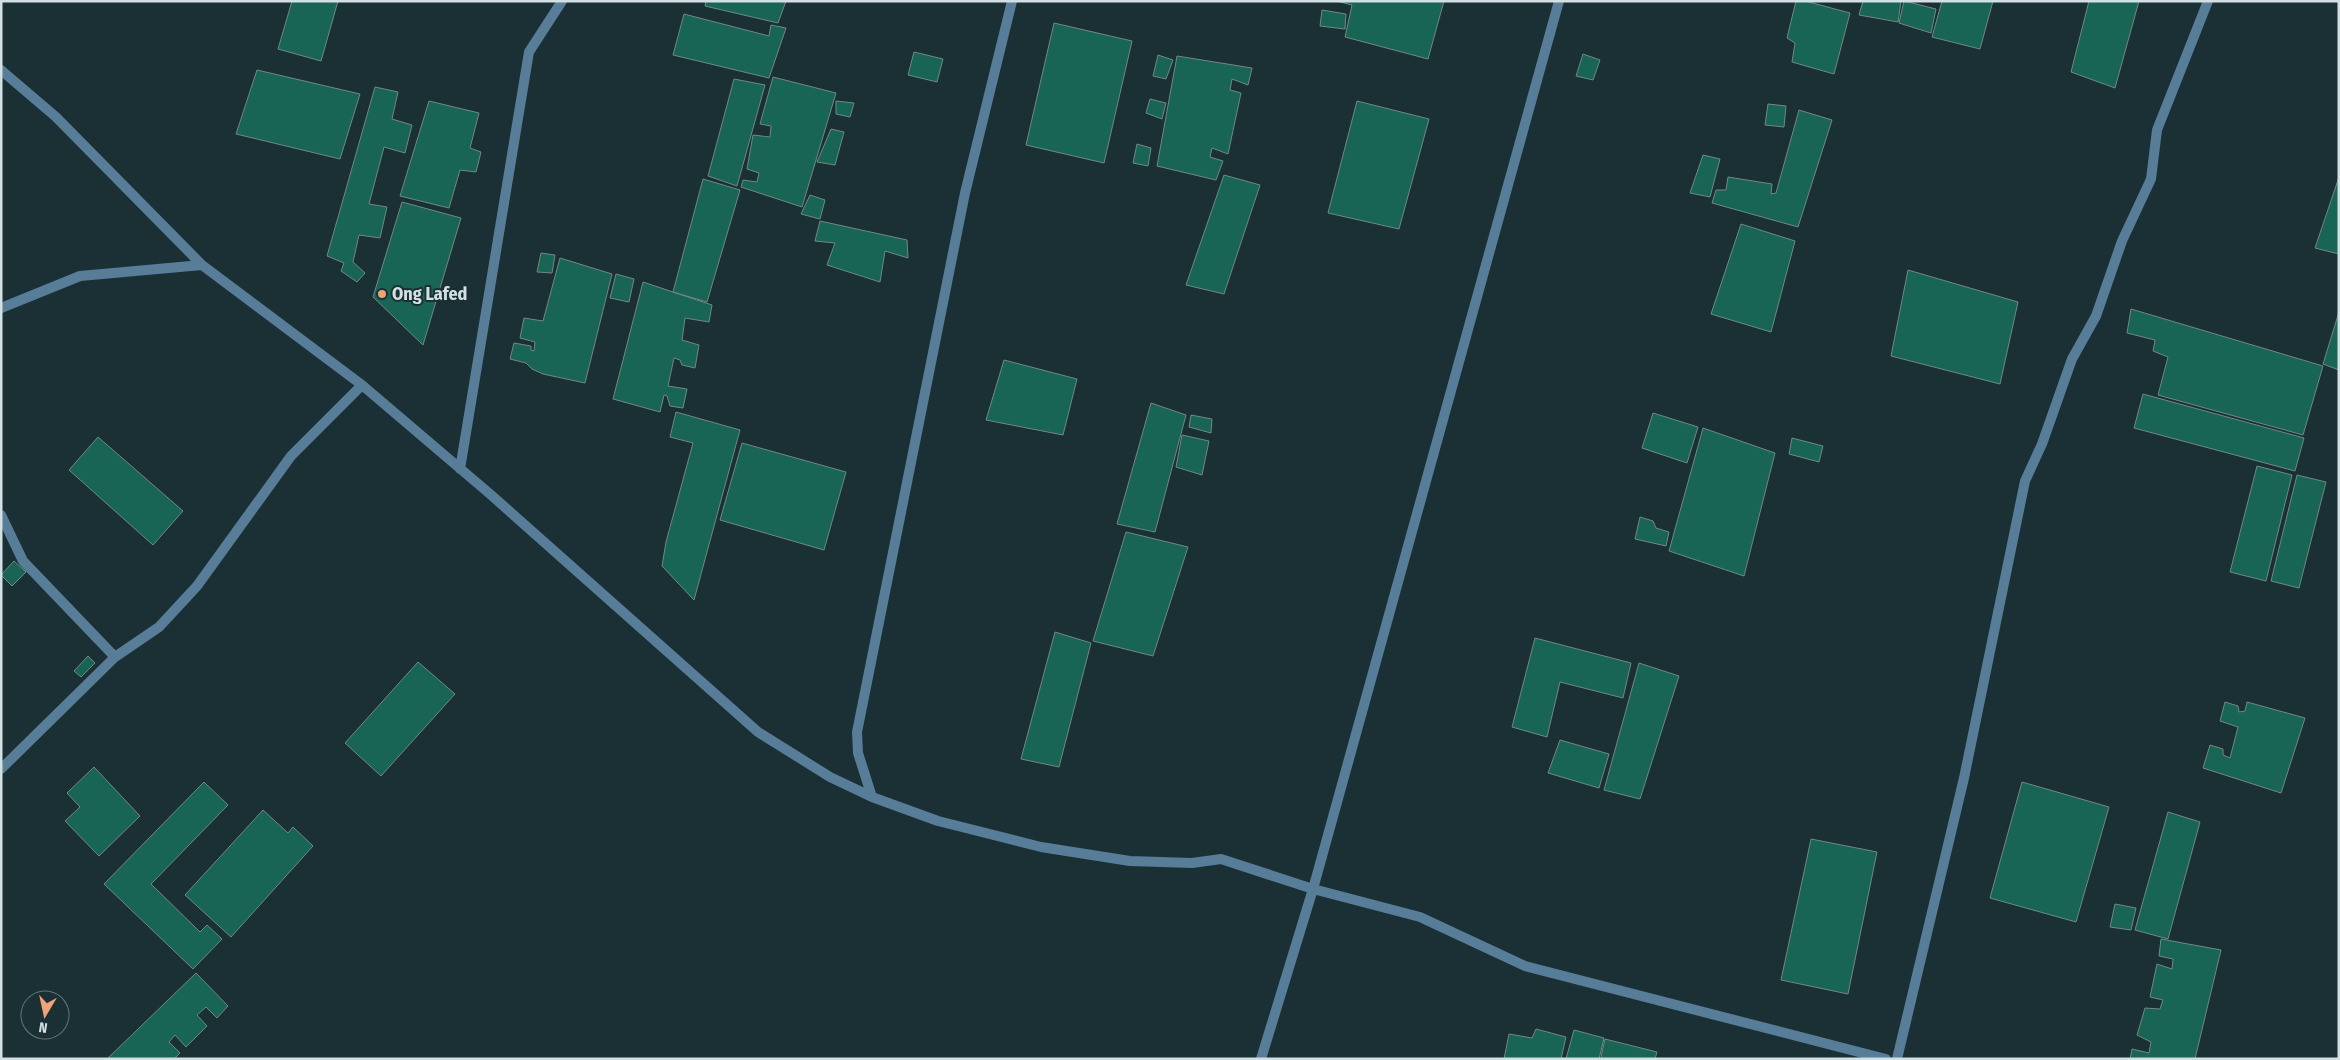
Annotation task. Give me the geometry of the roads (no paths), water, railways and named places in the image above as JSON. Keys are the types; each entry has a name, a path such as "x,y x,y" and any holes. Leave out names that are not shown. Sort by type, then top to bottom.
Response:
{"street":[{"path":"460,469 529,52 562,1"},
{"path":"872,797 858,753 859,723 965,192 1012,1"},
{"path":"1261,1059 1313,888 1559,1"},
{"path":"1898,1059 1964,778 2025,481 2042,444 2072,359 2096,316 2122,242 2151,179 2157,130 2208,1"},
{"path":"1,70 56,117 202,265 362,385 758,732 830,777 872,797 938,820 1041,847 1130,861 1192,863 1221,859 1313,888 1420,917 1525,966 1886,1059"},
{"path":"1,308 80,276 202,265"},
{"path":"1,769 115,657 158,627 197,586 291,456 362,385"},
{"path":"1,515 23,562 115,657"}],"place":[{"name":"Ong Lafed","path":"382,294"}]}
